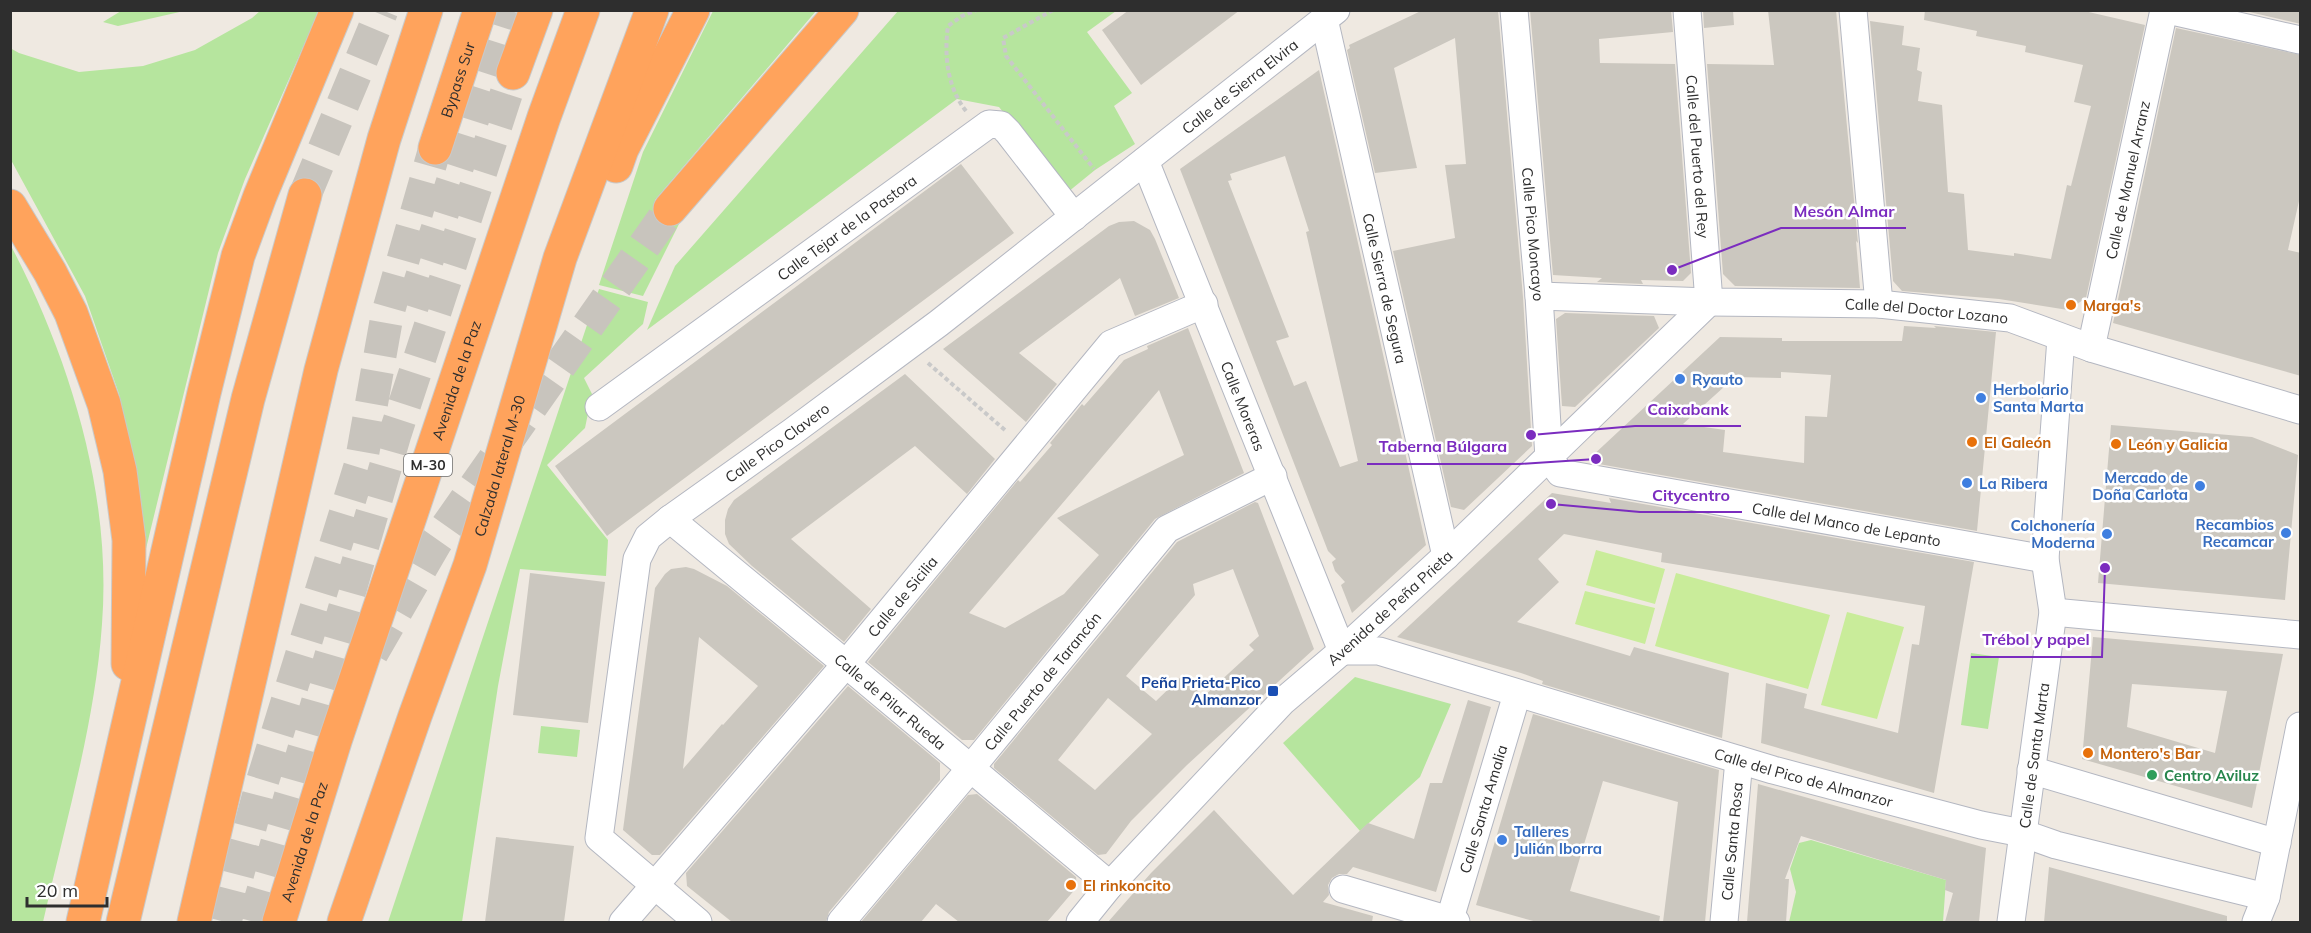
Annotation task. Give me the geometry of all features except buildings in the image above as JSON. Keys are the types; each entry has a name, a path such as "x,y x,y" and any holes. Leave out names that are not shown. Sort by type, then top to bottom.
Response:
{"highway":[{"path":"82,922 204,393 238,256 260,196 337,10"},
{"path":"194,922 321,370 384,139 426,10"},
{"name":"Bypass Sur","path":"435,148 480,10"},
{"path":"513,73 536,10"},
{"name":"Avenida de la Paz","path":"279,922 335,741 543,117 584,10"},
{"name":"Calzada lateral M-30","path":"344,922 470,565 560,258 652,10"},
{"path":"470,565 622,149 693,10"},
{"path":"670,209 842,10"},
{"path":"123,922 248,399 305,195"},
{"path":"10,206 71,313 104,404 120,471 129,540 128,658 111,800"}],"street":[{"name":"Calle Pico Moncayo","path":"1514,10 1539,297 1549,458"},
{"name":"Calle del Puerto del Rey","path":"1687,10 1709,302"},
{"path":"1853,10 1879,304"},
{"path":"2166,10 2301,40"},
{"name":"Calle de Manuel Arranz","path":"2091,348 2166,10"},
{"name":"Calle de Sierra Elvira","path":"1145,161 1330,15"},
{"name":"Calle Sierra de Segura","path":"1330,15 1446,556"},
{"path":"980,129 989,124 1001,125 1074,217"},
{"name":"Calle Tejar de la Pastora","path":"600,407 980,129"},
{"name":"Calle Pico Clavero","path":"656,887 599,838 637,558 648,537 908,346 1145,161"},
{"name":"Calle Moreras","path":"1145,161 1342,651"},
{"name":"Calle del Doctor Lozano","path":"1539,297 1879,304 2010,318 2091,348 2301,410"},
{"name":"Avenida de Peña Prieta","path":"1080,922 1110,885 1282,702 1342,651 1446,556 1709,302"},
{"name":"Calle de Sicilia","path":"623,922 656,887 846,663 1111,344 1204,304"},
{"name":"Calle de Santa Marta","path":"2011,922 2053,612 2044,559 2061,338"},
{"name":"Calle del Manco de Lepanto","path":"1549,458 1560,472 2044,559"},
{"name":"Calle Puerto de Tarancón","path":"841,922 1167,529 1273,476"},
{"name":"Calle de Pilar Rueda","path":"670,519 846,663 1110,885"},
{"path":"2053,612 2301,635"},
{"name":"Calle del Pico de Almanzor","path":"1342,651 1379,651 1739,760 1969,822 2022,833 2056,845 2266,897"},
{"name":"Calle Santa Amalia","path":"1452,922 1517,693"},
{"path":"2256,922 2266,897 2301,726"},
{"name":"Calle Santa Rosa","path":"1724,922 1739,760"},
{"path":"2031,770 2277,843"},
{"path":"656,887 698,922"},
{"path":"1343,889 1452,922"}],"path":[{"path":"977,10 962,16 948,26 945,50 957,99 980,129"},
{"path":"1053,10 1004,38 1006,56 1109,188"},
{"path":"908,346 1025,447"}],"green space":[{"path":"121,11 184,11 118,26 103,22"},
{"path":"260,11 319,11 245,179 218,253 142,565 135,479 119,394 85,296 11,160 10,48 79,72 143,66 195,50 252,18"},
{"path":"713,11 816,11 655,200 680,222 643,296 599,285 643,152"},
{"path":"898,11 1116,11 1087,32 1132,93 1114,106 1135,144 1095,170 1068,192 999,107 957,99 647,330 675,266"},
{"path":"10,244 51,333 82,428 93,477 100,526 103,575 102,624 93,699 43,922 10,922"},
{"path":"599,289 648,302 643,324 584,378 592,394 585,428 547,465 608,540 606,576 520,569 498,686 462,922 388,922"},
{"path":"1596,550 1665,569 1655,604 1586,585"},
{"path":"1676,573 1830,615 1808,689 1655,646"},
{"path":"1585,591 1655,608 1645,644 1575,624"},
{"path":"1847,612 1904,627 1877,719 1821,705"},
{"path":"1971,653 1999,657 1988,729 1961,725"},
{"path":"1355,677 1451,704 1420,777 1360,831 1283,743"},
{"path":"541,726 580,730 577,757 538,753"},
{"path":"1811,840 1946,880 1943,922 1789,922 1796,892 1790,869 1799,843"}],"tunnel":[{"path":"305,195 382,10"},
{"path":"412,307 508,10"},
{"path":"254,922 395,434 513,73"},
{"path":"225,922 261,786 361,463 387,316 435,148"},
{"path":"372,653 436,542 670,209"}],"place":[{"name":"Mesón Almar","path":"1672,270"},
{"name":"Marga's","path":"2071,305"},
{"name":"Ryauto","path":"1680,379"},
{"name":"Herbolario Santa Marta","path":"1981,398"},
{"name":"Caixabank","path":"1531,435"},
{"name":"El Galeón","path":"1972,442"},
{"name":"León y Galicia","path":"2116,444"},
{"name":"Taberna Búlgara","path":"1596,459"},
{"name":"La Ribera","path":"1967,483"},
{"name":"Mercado de Doña Carlota","path":"2200,486"},
{"name":"Citycentro","path":"1551,504"},
{"name":"Recambios Recamcar","path":"2286,533"},
{"name":"Colchonería Moderna","path":"2107,534"},
{"name":"Trébol y papel","path":"2105,568"},
{"name":"Peña Prieta-Pico Almanzor","path":"1273,691"},
{"name":"Montero's Bar","path":"2088,753"},
{"name":"Centro Aviluz","path":"2152,775"},
{"name":"Talleres Julián Iborra","path":"1502,840"},
{"name":"El rinkoncito","path":"1071,885"}]}
